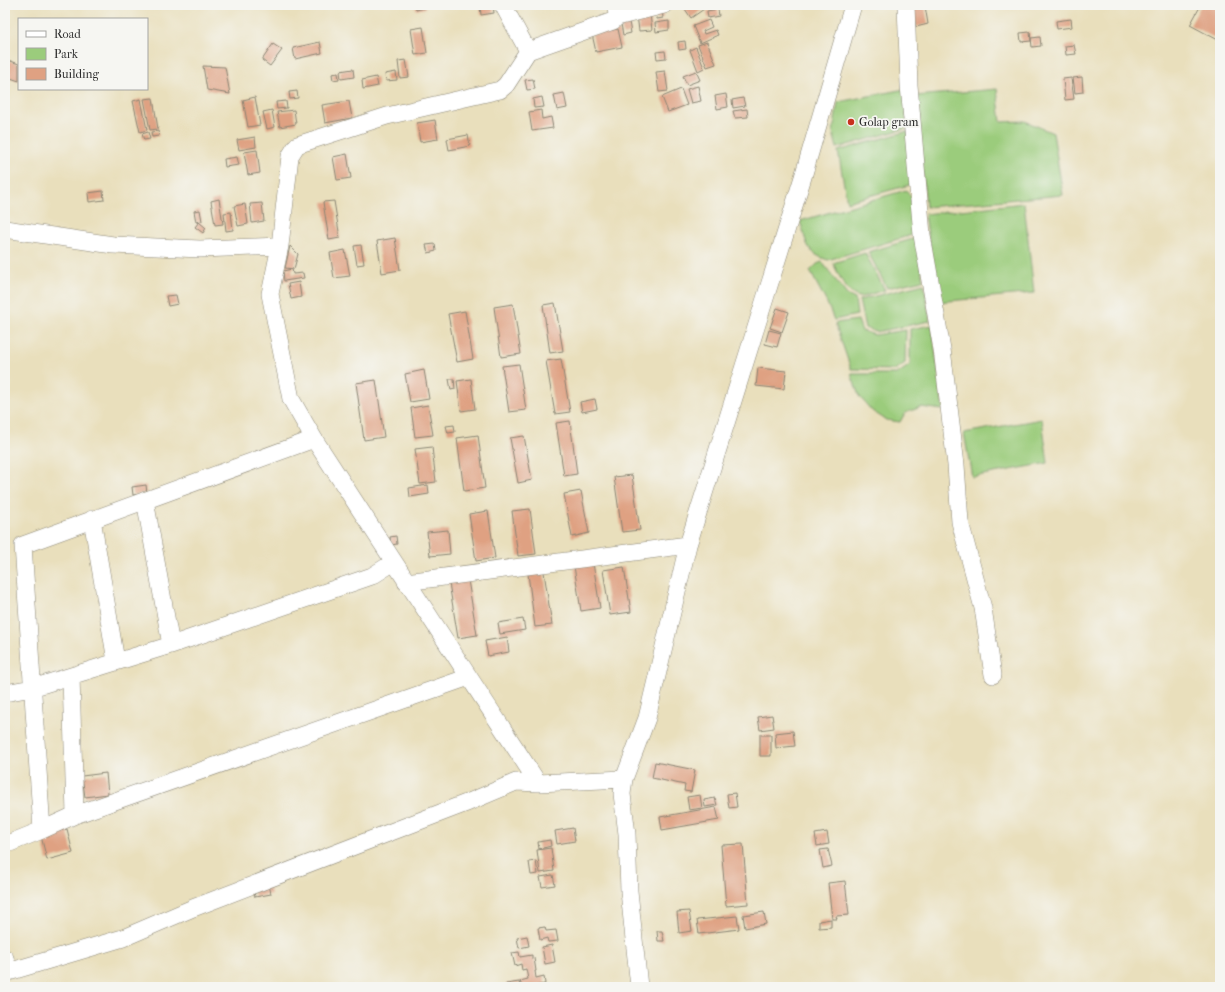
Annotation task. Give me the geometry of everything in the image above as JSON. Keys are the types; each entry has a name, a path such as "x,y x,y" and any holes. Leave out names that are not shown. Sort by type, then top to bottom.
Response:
{"street":[{"path":"503,5 528,51"},
{"path":"538,783 314,439 291,399 270,294 280,246 290,156 297,145 387,116 500,90 506,85 528,51 613,21 616,11 664,5"},
{"path":"639,987 629,891 627,834 622,794 624,779 647,718 688,545 803,176 853,5"},
{"path":"906,5 909,85 922,235 942,349 956,465 960,522 983,608 993,675"},
{"path":"5,229 113,245 200,249 280,246"},
{"path":"42,830 23,545 314,439"},
{"path":"146,500 171,645"},
{"path":"92,520 116,661"},
{"path":"406,582 688,545"},
{"path":"5,693 32,688 171,645 372,576 394,562"},
{"path":"71,676 75,815"},
{"path":"5,845 75,815 469,677"},
{"path":"6,967 123,938 193,908 469,802 516,782 538,783 624,779"}],"green space":[{"path":"905,89 907,128 837,148 833,132 838,102"},
{"path":"997,89 1001,122 1025,121 1053,133 1063,195 926,207 916,96"},
{"path":"908,131 913,184 847,202 838,151"},
{"path":"906,190 911,197 915,234 828,260 815,254 808,246 800,221"},
{"path":"1024,203 1034,293 938,302 925,214"},
{"path":"916,238 923,280 887,288 868,252"},
{"path":"865,253 885,290 860,297 855,296 847,288 840,278 833,263"},
{"path":"822,262 847,295 855,299 857,315 834,320 810,271 817,264"},
{"path":"924,284 930,321 876,332 865,328 859,300"},
{"path":"858,320 862,331 875,335 906,330 905,363 895,370 851,369 835,323"},
{"path":"932,325 943,410 921,407 905,413 900,422 886,420 872,411 859,396 851,374 897,374 910,365 910,329"},
{"path":"1042,419 1048,463 972,477 964,433"}],"building":[{"path":"415,5 425,5 425,8 416,10"},
{"path":"493,5 494,13 481,15 480,6"},
{"path":"691,5 701,5 704,9 691,18 685,9"},
{"path":"1201,5 1220,5 1220,41 1190,25"},
{"path":"925,6 928,24 916,27 912,8"},
{"path":"718,9 719,16 708,18 707,11"},
{"path":"656,10 662,10 663,18 657,19"},
{"path":"650,14 652,30 639,31 637,15"},
{"path":"1071,19 1072,27 1057,29 1056,21"},
{"path":"709,20 712,27 703,31 704,34 716,30 718,35 700,43 693,26"},
{"path":"669,21 669,30 656,32 655,23"},
{"path":"629,22 631,33 623,35 621,24"},
{"path":"5,23 8,32 5,32"},
{"path":"423,27 427,53 415,55 411,29"},
{"path":"618,29 622,47 596,52 592,34"},
{"path":"1030,32 1031,41 1021,42 1020,33"},
{"path":"1040,37 1041,46 1032,47 1031,38"},
{"path":"685,41 686,49 679,50 678,42"},
{"path":"320,42 322,53 295,59 293,48"},
{"path":"707,42 716,64 707,67 698,45"},
{"path":"273,44 282,50 270,66 262,60"},
{"path":"1074,45 1076,54 1066,55 1065,46"},
{"path":"696,47 704,68 698,71 690,50"},
{"path":"665,51 666,58 657,59 656,52"},
{"path":"5,59 18,64 18,81 5,76"},
{"path":"406,60 409,77 400,78 398,61"},
{"path":"203,66 225,67 230,94 207,90"},
{"path":"353,69 354,77 341,79 340,71"},
{"path":"665,71 668,91 659,92 656,72"},
{"path":"696,71 700,80 687,85 683,76"},
{"path":"396,72 397,80 386,81 385,74"},
{"path":"338,73 339,79 333,80 332,74"},
{"path":"376,77 378,86 363,89 362,80"},
{"path":"1082,77 1083,92 1075,93 1073,78"},
{"path":"1071,78 1074,99 1065,100 1063,79"},
{"path":"533,79 535,89 527,90 525,80"},
{"path":"698,86 701,101 691,103 687,89"},
{"path":"681,89 687,105 668,112 662,97"},
{"path":"297,91 298,98 290,99 289,92"},
{"path":"564,93 567,108 557,110 554,95"},
{"path":"726,94 728,107 717,109 715,96"},
{"path":"255,97 260,125 248,127 243,100"},
{"path":"542,97 544,107 534,108 533,99"},
{"path":"153,98 158,129 150,130 144,99"},
{"path":"743,98 745,106 733,108 732,100"},
{"path":"141,99 147,130 140,132 133,101"},
{"path":"286,101 287,108 277,109 276,102"},
{"path":"349,101 352,118 325,123 322,105"},
{"path":"747,109 748,117 735,118 733,111"},
{"path":"272,110 275,127 267,129 263,112"},
{"path":"294,110 296,124 280,127 277,112"},
{"path":"541,110 542,119 551,117 553,128 532,131 529,112"},
{"path":"435,120 438,139 420,142 417,123"},
{"path":"158,131 159,136 152,137 151,132"},
{"path":"148,132 150,139 144,140 142,134"},
{"path":"468,135 470,146 449,150 447,139"},
{"path":"255,137 256,147 239,150 237,140"},
{"path":"257,150 260,173 248,175 244,152"},
{"path":"347,154 351,178 337,180 333,157"},
{"path":"237,157 239,165 225,167 224,159"},
{"path":"103,191 104,200 89,202 88,193"},
{"path":"219,199 223,224 215,225 211,201"},
{"path":"334,201 340,238 329,240 323,202"},
{"path":"262,203 264,221 252,223 250,204"},
{"path":"245,204 248,224 238,226 234,206"},
{"path":"200,210 202,221 196,222 194,211"},
{"path":"231,212 233,230 226,231 224,213"},
{"path":"199,222 206,228 203,233 195,227"},
{"path":"395,238 400,270 382,273 377,241"},
{"path":"435,244 436,251 428,253 426,245"},
{"path":"361,245 364,264 357,265 354,246"},
{"path":"290,246 298,254 294,269 285,268"},
{"path":"345,250 350,276 334,278 330,253"},
{"path":"292,269 293,274 303,273 304,278 284,281 283,271"},
{"path":"299,282 301,297 291,299 288,284"},
{"path":"176,295 178,304 168,306 166,296"},
{"path":"555,303 563,351 550,353 543,305"},
{"path":"513,304 521,354 501,357 494,307"},
{"path":"777,308 789,312 782,332 770,328"},
{"path":"465,311 473,359 457,362 448,314"},
{"path":"769,330 781,333 777,347 765,344"},
{"path":"561,359 570,412 555,414 546,361"},
{"path":"519,364 526,410 509,412 502,366"},
{"path":"758,368 786,371 784,389 756,386"},
{"path":"424,370 429,399 410,402 405,374"},
{"path":"449,379 454,379 455,389 451,390"},
{"path":"471,379 475,409 461,411 457,381"},
{"path":"376,380 384,437 364,440 356,383"},
{"path":"595,399 597,409 582,412 580,402"},
{"path":"428,405 433,435 415,437 411,408"},
{"path":"570,421 577,474 564,476 556,423"},
{"path":"454,425 455,432 448,433 446,426"},
{"path":"478,435 485,488 464,491 457,438"},
{"path":"524,436 532,480 518,483 510,438"},
{"path":"432,447 436,482 420,484 415,449"},
{"path":"632,475 640,530 622,532 614,477"},
{"path":"146,485 147,493 133,495 132,487"},
{"path":"428,485 429,494 410,497 409,488"},
{"path":"581,491 589,533 572,537 564,494"},
{"path":"530,509 536,554 518,556 512,511"},
{"path":"488,511 495,558 476,561 469,514"},
{"path":"448,530 450,554 430,556 427,532"},
{"path":"396,536 397,544 391,545 390,537"},
{"path":"593,563 600,608 581,611 574,566"},
{"path":"624,567 631,612 610,615 603,570"},
{"path":"544,572 552,625 535,627 528,574"},
{"path":"468,580 477,635 458,638 449,583"},
{"path":"523,619 525,630 500,634 498,623"},
{"path":"507,637 509,652 488,656 485,641"},
{"path":"772,715 774,728 760,730 758,717"},
{"path":"793,731 795,746 776,748 775,733"},
{"path":"760,735 771,735 771,756 760,756"},
{"path":"655,762 695,770 691,792 684,791 685,785 652,778"},
{"path":"106,773 108,794 85,797 82,776"},
{"path":"735,793 737,807 729,808 727,794"},
{"path":"700,795 702,808 689,810 687,797"},
{"path":"715,798 717,805 705,807 704,800"},
{"path":"716,807 719,820 662,830 660,817"},
{"path":"573,828 575,841 557,844 555,831"},
{"path":"67,829 73,853 47,860 41,836"},
{"path":"827,832 829,844 817,846 815,834"},
{"path":"550,840 551,846 539,849 538,842"},
{"path":"743,844 748,904 726,906 721,845"},
{"path":"551,848 554,871 540,873 537,850"},
{"path":"828,849 832,866 823,868 820,850"},
{"path":"536,861 538,874 531,875 529,862"},
{"path":"553,875 555,885 542,887 540,877"},
{"path":"845,881 849,915 836,916 837,919 832,919 828,883"},
{"path":"269,884 271,894 255,897 253,887"},
{"path":"689,911 692,931 679,933 677,912"},
{"path":"764,912 766,924 745,928 743,915"},
{"path":"737,916 739,929 699,934 697,920"},
{"path":"831,919 831,927 819,928 819,921"},
{"path":"545,927 546,931 556,930 558,941 548,942 547,938 540,940 538,928"},
{"path":"657,931 662,931 664,941 658,941"},
{"path":"527,936 529,946 519,948 517,938"},
{"path":"552,945 555,962 545,964 542,947"},
{"path":"519,952 520,957 532,955 532,959 534,958 536,978 544,976 545,984 522,987 520,981 528,979 526,969 522,970 521,964 515,966 512,953"},
{"path":"519,982 520,987 506,987 506,984"}],"place":[{"name":"Golap gram","path":"851,122"}]}
